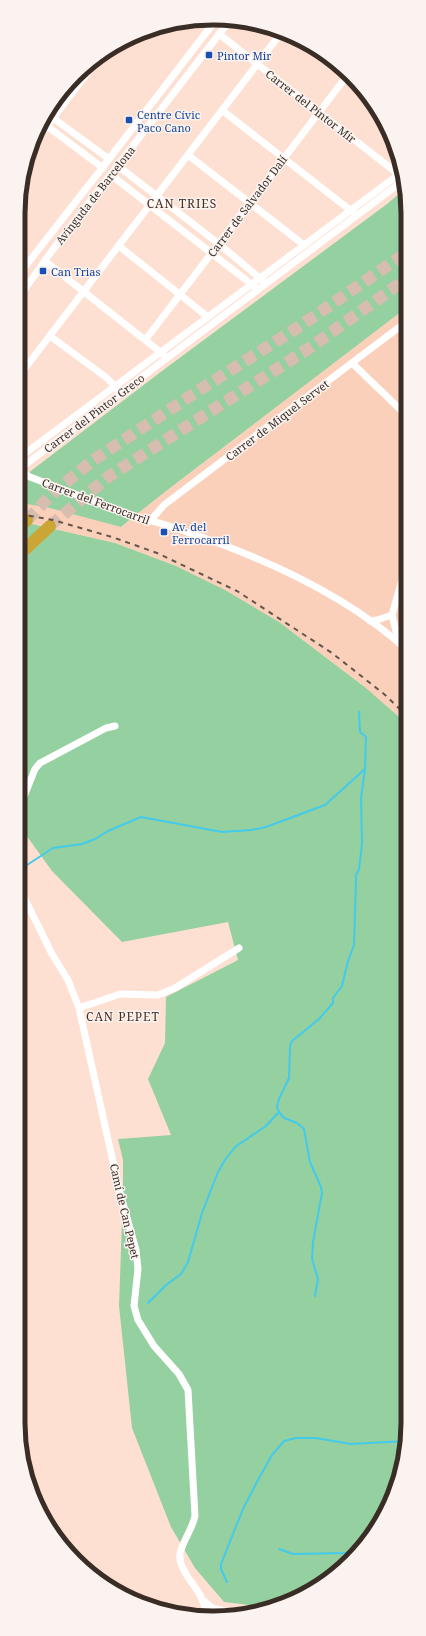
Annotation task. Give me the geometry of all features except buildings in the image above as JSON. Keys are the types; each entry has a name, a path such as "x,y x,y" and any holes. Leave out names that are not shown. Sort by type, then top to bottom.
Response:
{"highway":[{"path":"25,549 50,526"}],"street":[{"name":"Avinguda de Barcelona","path":"25,266 212,25"},
{"name":"Avinguda de Barcelona","path":"25,289 226,25"},
{"name":"Carrer del Pintor Mir","path":"219,34 396,172"},
{"path":"25,368 278,37"},
{"path":"44,130 87,74"},
{"name":"Carrer de Salvador Dalí","path":"146,339 219,244 249,202 345,79"},
{"path":"222,111 358,216"},
{"path":"53,118 109,159"},
{"path":"47,126 102,168"},
{"path":"188,155 304,245"},
{"path":"118,166 219,244 260,278 265,285"},
{"path":"111,175 259,290"},
{"name":"Carrer del Pintor Greco","path":"25,454 351,210 398,179"},
{"name":"Carrer del Pintor Greco","path":"25,465 358,216 398,180"},
{"path":"119,246 208,317"},
{"path":"45,261 146,339 168,358"},
{"name":"Carrer de Miquel Servet","path":"150,521 164,506 401,326"},
{"path":"50,336 107,378 121,393"},
{"path":"352,363 401,410"},
{"name":"Carrer del Ferrocarril","path":"25,473 30,477 118,510 184,531 233,549 306,581 370,621 400,643"},
{"path":"400,643 392,615 401,584"},
{"path":"370,621 392,615"},
{"path":"25,794 35,770 40,763 106,728 115,726"},
{"name":"Camí de Can Pepet","path":"25,899 52,954 68,980 79,1008 119,1189 136,1250 138,1269 134,1306 138,1320 154,1346 182,1379 189,1395 191,1467 195,1516 191,1532 181,1552 180,1559 182,1565 202,1598 212,1608 220,1610"},
{"path":"79,1008 120,994 158,995 175,988 239,948"},
{"name":"Camí de Can Pepet","path":"202,1598 205,1611"}],"shaded area":[{"path":"401,312 401,719 366,688 279,622 225,590 176,566 115,543 25,522 25,504 46,507 122,527 166,491"}],"green space":[{"path":"400,193 401,312 121,527 46,507 25,504 25,475 162,371"},
{"path":"25,522 115,543 176,566 225,590 279,622 366,688 401,719 401,1435 399,1448 395,1472 382,1506 376,1517 354,1547 337,1564 307,1586 285,1597 262,1605 257,1606 224,1602 195,1568 171,1527 132,1428 119,1306 123,1160 118,1139 171,1135 148,1079 165,1043 166,997 238,960 228,922 122,942 52,871 26,835"}],"waterway":[{"path":"25,865 53,848 82,844 141,817 222,832 251,830 266,827 325,805 365,769 366,737 360,732 359,712"},
{"path":"315,1296 318,1279 312,1259 313,1242 322,1193 321,1187 310,1162 304,1129 297,1123 284,1118 277,1107 279,1099 289,1078 290,1046 292,1041 319,1019 333,1003 333,998 342,986 348,961 354,945 356,875 359,869 362,844 361,798 365,769"},
{"path":"148,1303 166,1285 181,1274 188,1262 202,1213 218,1172 225,1160 235,1147 266,1126 279,1112"},
{"path":"227,1582 221,1569 221,1564 243,1509 272,1455 284,1441 296,1438 316,1438 351,1444 400,1441"},
{"path":"279,1549 293,1554 346,1553 350,1552"}],"tunnel":[{"path":"27,520 53,493 92,461 300,326 401,256"},
{"path":"50,526 108,477 311,347 401,283"}],"railway":[{"path":"25,515 53,520 112,537 157,553 237,591 332,653 384,694 401,710"}],"place":[{"name":"Pintor Mir","path":"209,55"},
{"name":"Centre Cívic Paco Cano","path":"129,120"},
{"name":"Can Trias","path":"43,271"},
{"name":"Av. del Ferrocarril","path":"164,532"}],"district":[{"name":"CAN TRIES","path":"182,203"},
{"name":"CAN PEPET","path":"123,1016"}]}
